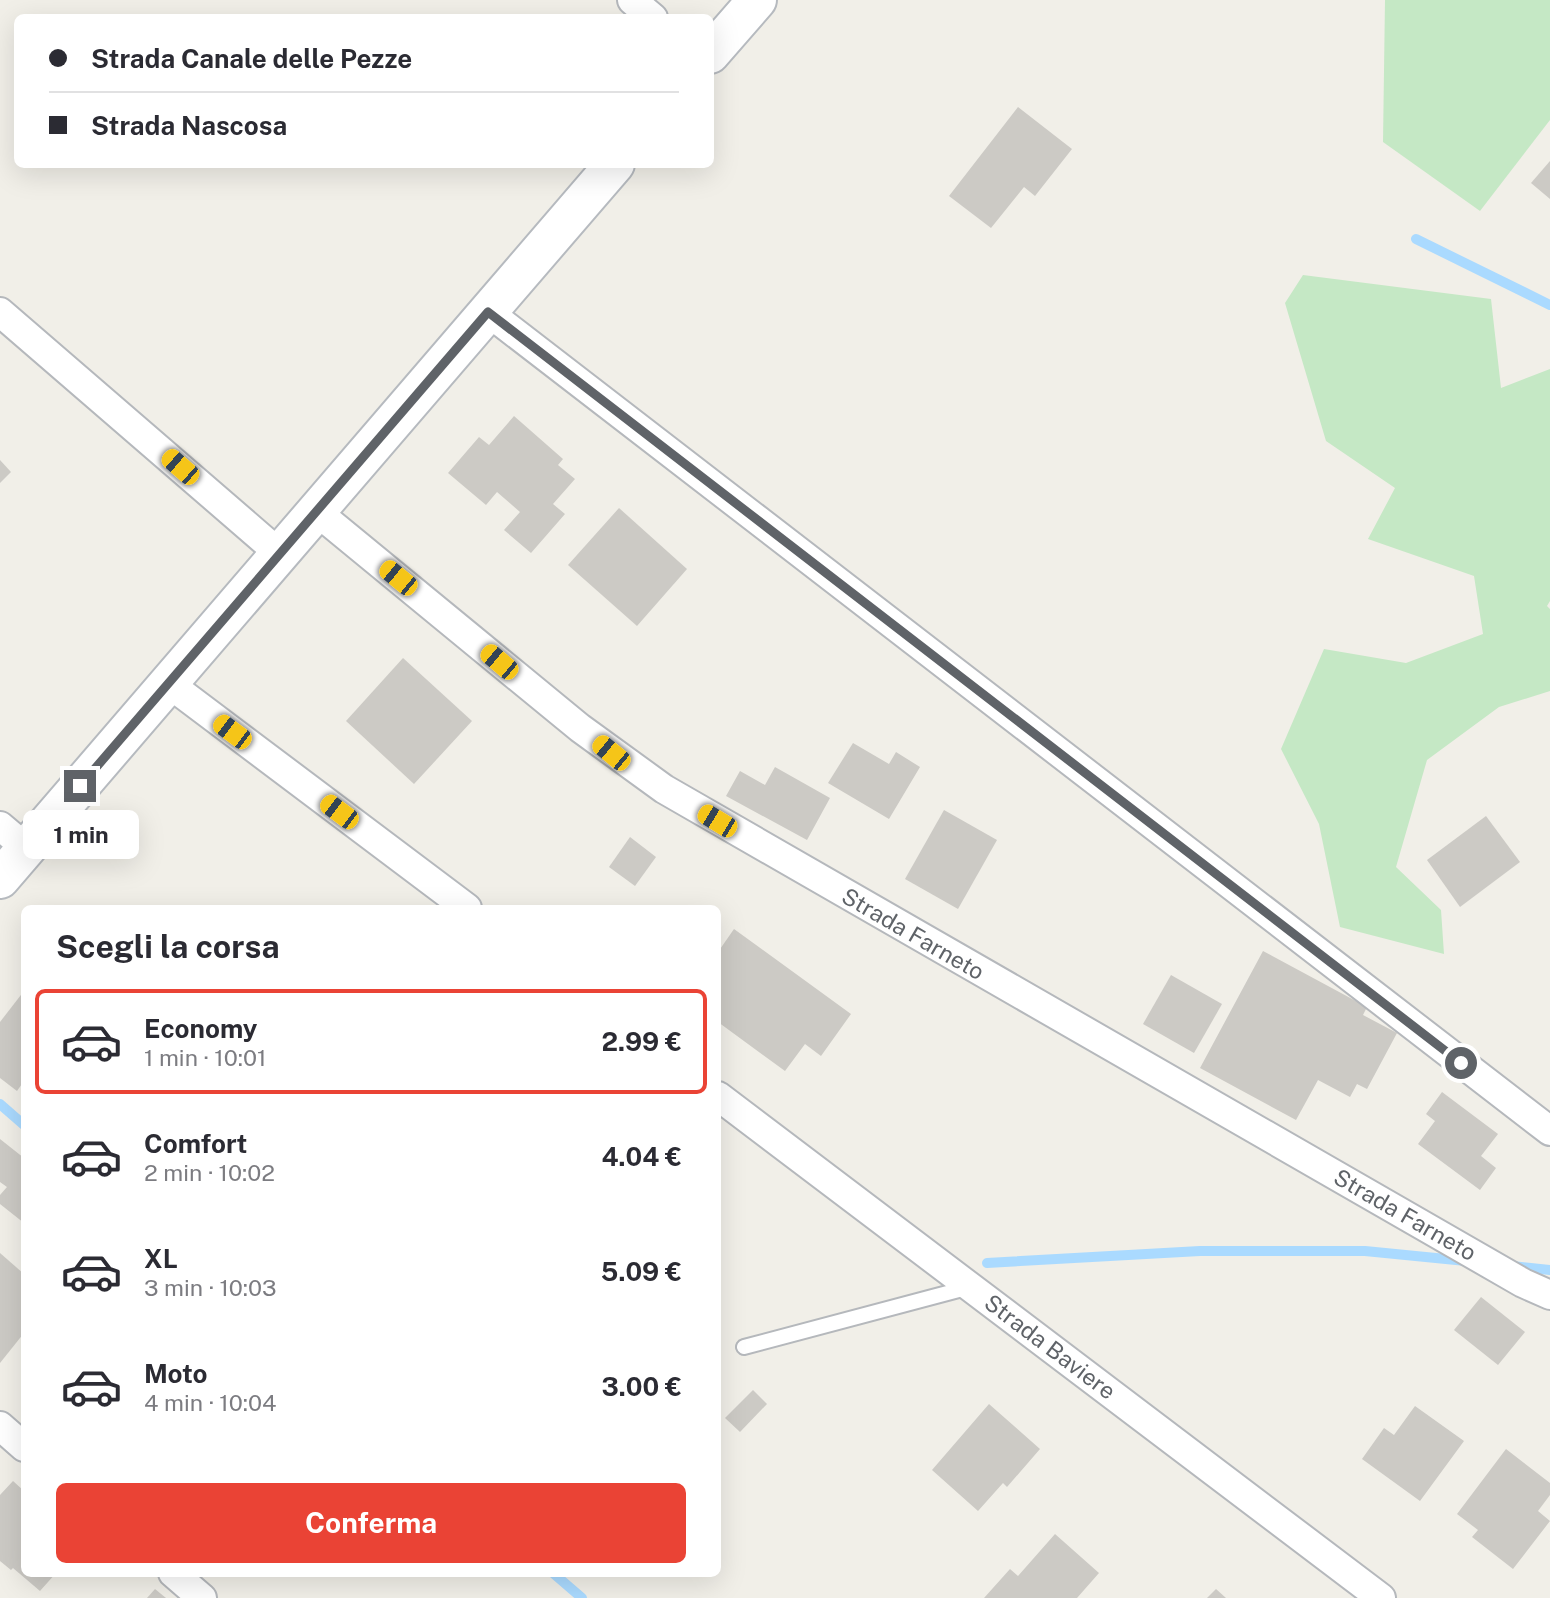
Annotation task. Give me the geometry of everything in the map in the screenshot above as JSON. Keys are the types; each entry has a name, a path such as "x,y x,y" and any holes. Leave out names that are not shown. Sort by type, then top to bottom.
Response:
{"street":[{"path":"632,0 648,14"},
{"path":"714,49 757,0"},
{"path":"0,879 13,837 168,683 612,168"},
{"path":"488,312 1550,1131"},
{"path":"0,313 280,554"},
{"name":"Strada Farneto","path":"317,512 580,729 664,789 1508,1274 1550,1295"},
{"path":"168,683 463,905"},
{"name":"Strada Baviere","path":"721,1098 1381,1598"},
{"path":"0,1426 21,1444"},
{"path":"178,1577 202,1598"}],"lane":[{"path":"744,1347 971,1287"}],"green space":[{"path":"1385,0 1550,0 1550,120 1480,211 1383,142"},
{"path":"1303,275 1491,299 1501,388 1550,369 1550,601 1547,606 1550,609 1550,691 1499,707 1427,760 1396,867 1441,910 1444,954 1340,927 1319,824 1281,749 1324,649 1406,663 1483,634 1474,576 1368,539 1395,488 1326,441 1285,303"}],"building":[{"path":"1018,107 1072,149 1035,196 1024,187 991,228 949,196"},
{"path":"1550,161 1550,199 1531,183"},
{"path":"514,416 563,459 558,465 575,479 553,504 565,514 531,553 504,530 520,512 497,492 486,505 448,473 479,437 489,445"},
{"path":"0,460 11,472 0,483"},
{"path":"619,508 687,569 637,626 568,565"},
{"path":"403,658 472,721 414,784 346,721"},
{"path":"853,743 889,764 896,752 920,767 889,819 828,783"},
{"path":"775,767 830,798 807,840 726,796 740,771 765,785"},
{"path":"944,810 997,840 958,909 905,879"},
{"path":"1486,816 1520,862 1460,907 1427,860"},
{"path":"630,837 656,857 635,886 609,867"},
{"path":"734,929 851,1014 821,1056 805,1044 785,1071 721,1024 721,948"},
{"path":"1263,951 1367,1007 1363,1015 1397,1033 1367,1089 1357,1084 1350,1097 1318,1080 1296,1120 1200,1068"},
{"path":"1171,975 1222,1004 1194,1053 1143,1024"},
{"path":"21,995 21,1085 17,1091 0,1078 0,1022"},
{"path":"1442,1092 1498,1134 1481,1156 1496,1168 1480,1190 1418,1144 1435,1121 1426,1114"},
{"path":"0,1139 21,1156 21,1221 0,1204 0,1195 7,1187 0,1182"},
{"path":"0,1253 21,1271 21,1337 0,1363"},
{"path":"1481,1297 1525,1332 1498,1365 1454,1330"},
{"path":"753,1390 767,1404 740,1432 725,1418"},
{"path":"989,1404 1040,1449 1007,1487 1003,1483 978,1511 932,1470"},
{"path":"1415,1406 1464,1441 1420,1501 1362,1459 1384,1428 1394,1435"},
{"path":"1506,1449 1550,1483 1550,1495 1538,1511 1550,1521 1513,1569 1472,1537 1478,1530 1457,1514"},
{"path":"13,1481 21,1488 21,1575 0,1561 0,1495"},
{"path":"1055,1534 1099,1573 1077,1598 984,1598 1010,1569 1018,1576"},
{"path":"24,1577 52,1577 40,1591"},
{"path":"155,1589 166,1598 147,1598"},
{"path":"1216,1589 1226,1598 1207,1598"}],"waterway":[{"path":"1416,239 1550,305"},
{"path":"0,1104 21,1122"},
{"path":"987,1263 1200,1251 1365,1251 1466,1261"},
{"path":"1512,1266 1550,1270"},
{"path":"558,1577 582,1598"}],"route":[{"path":"80,786 488,312 1461,1063"}]}
